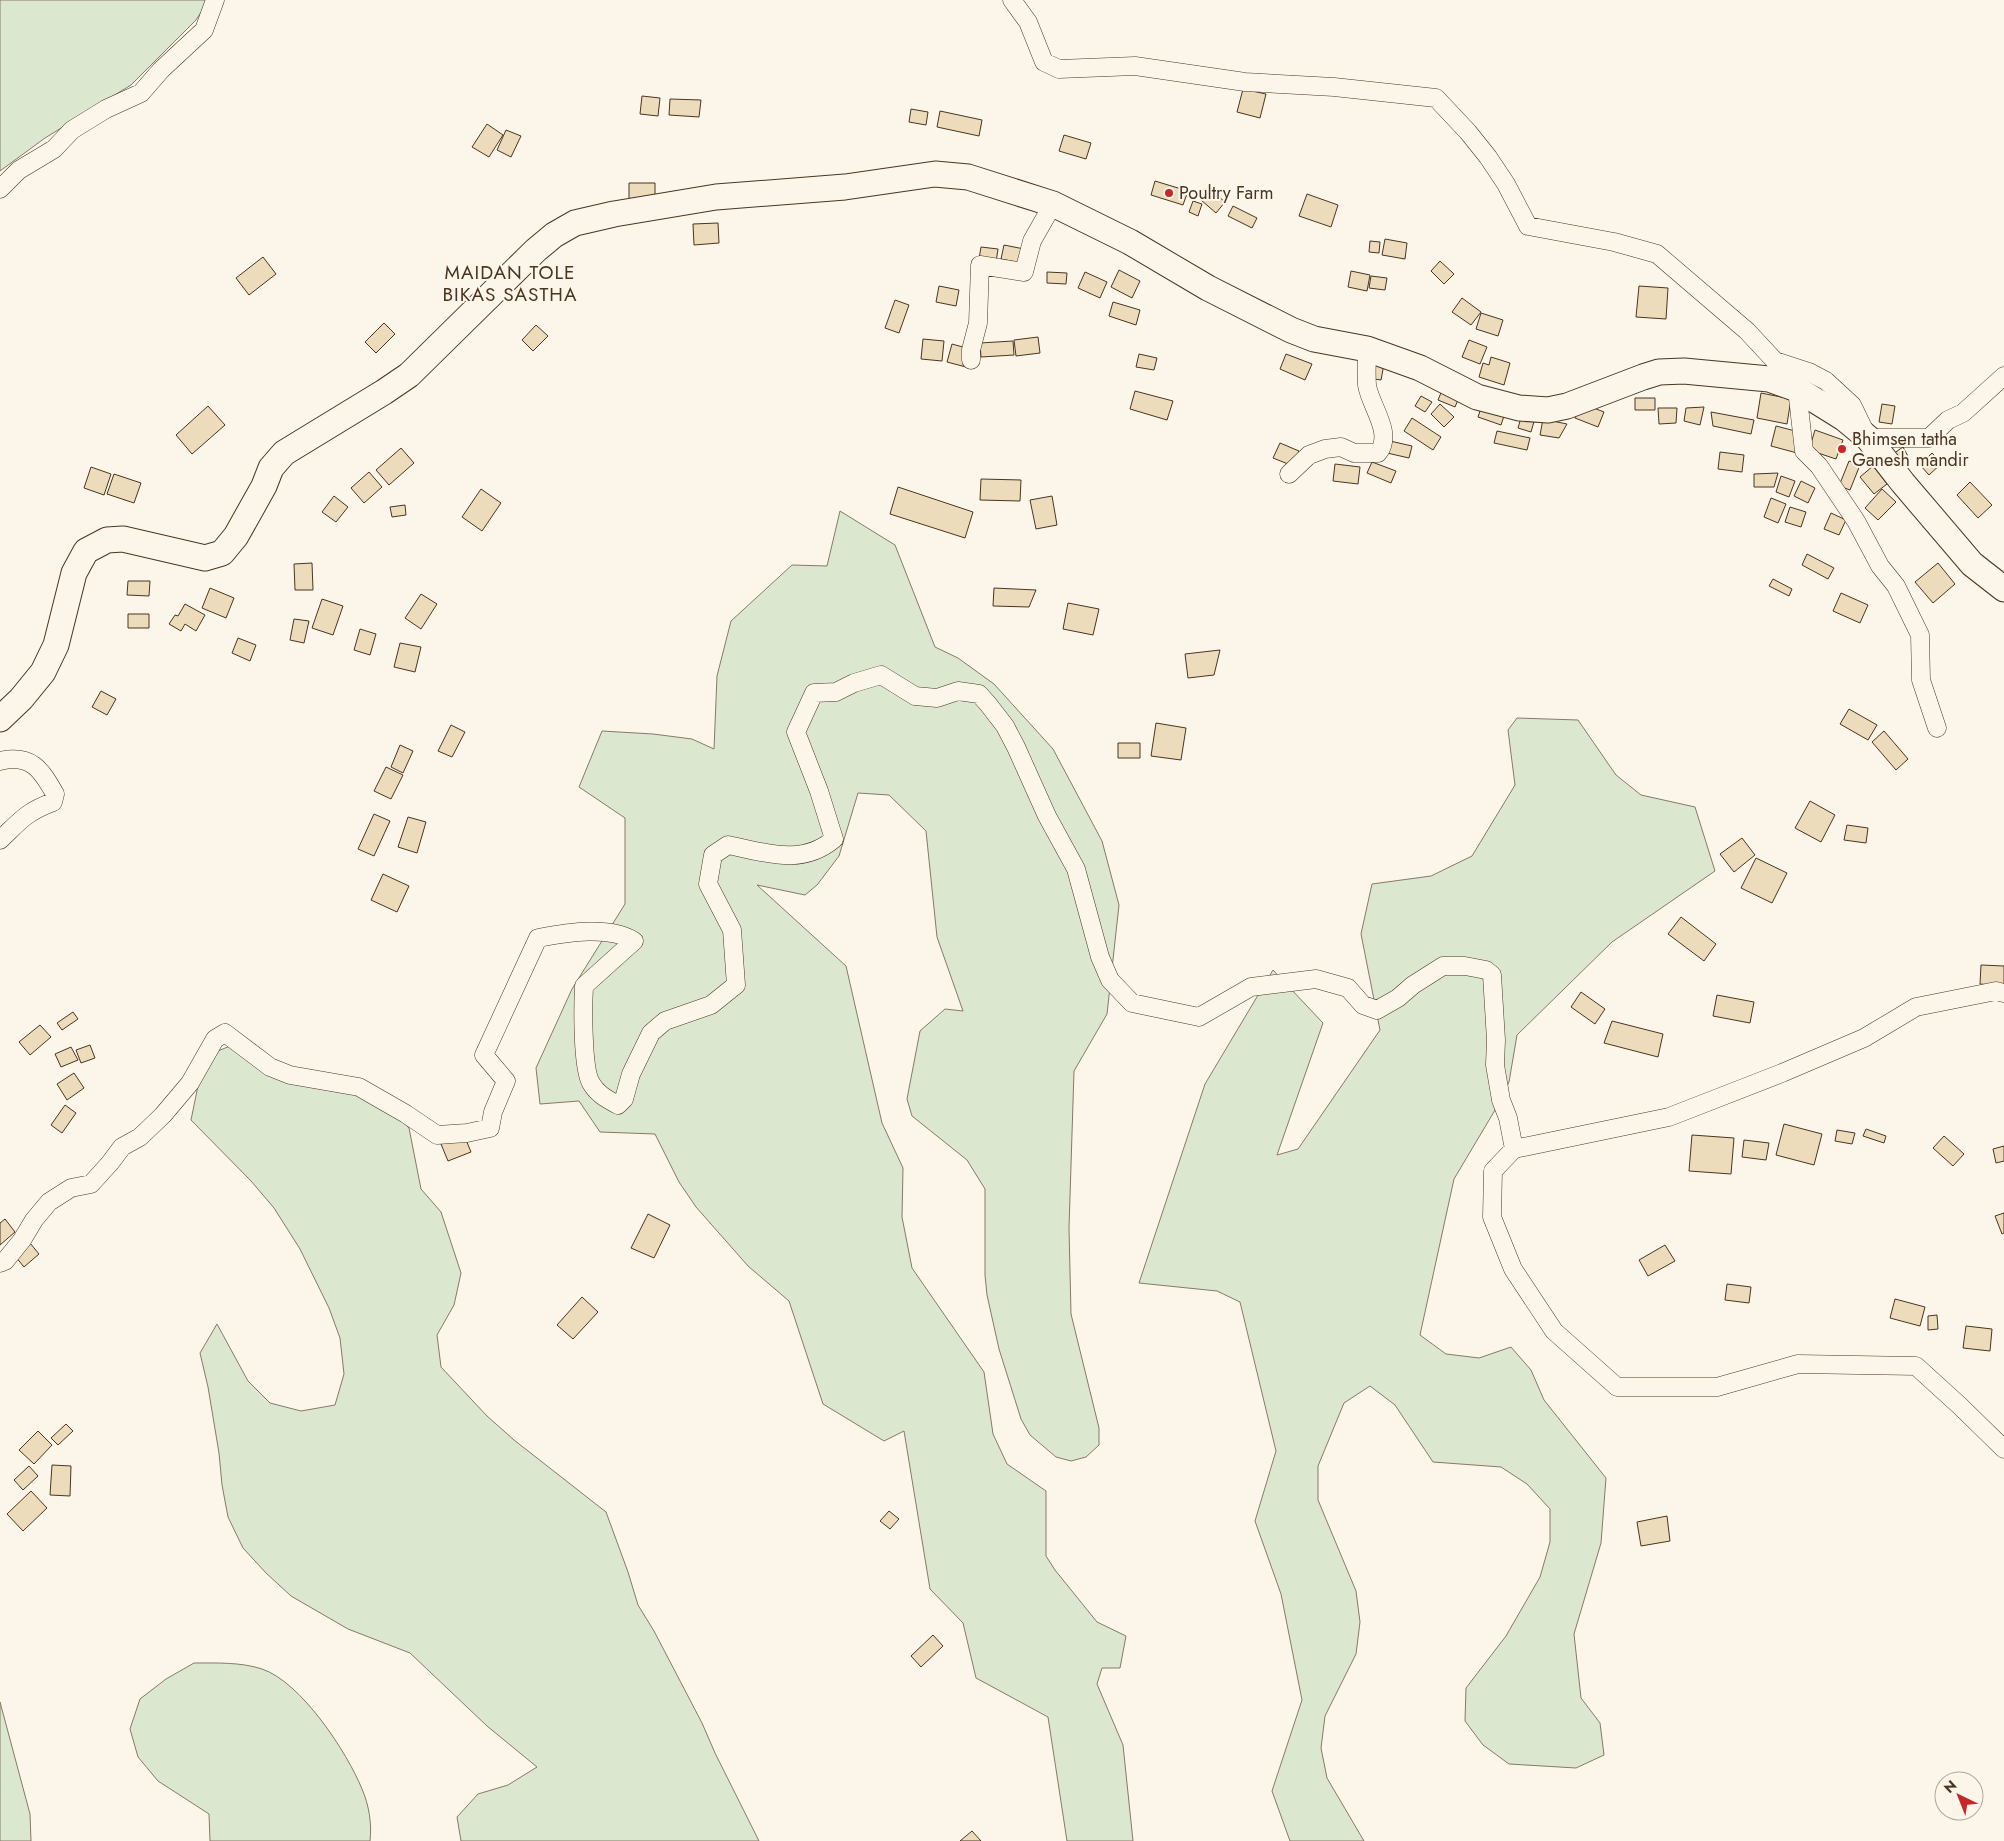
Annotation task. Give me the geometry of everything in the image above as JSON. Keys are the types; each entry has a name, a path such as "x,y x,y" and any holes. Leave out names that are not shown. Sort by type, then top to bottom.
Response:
{"main road":[{"path":"0,718 21,699 43,672 56,645 74,573 86,551 107,540 123,539 205,558 222,553 236,536 272,468 284,453 409,375 536,250 554,235 575,223 614,214 716,197 845,187 935,174 968,177 1053,204 1130,242 1208,288 1291,330 1314,339 1366,349 1420,368 1477,398 1519,408 1548,410 1567,406 1659,372 1684,371 1769,378 1797,390 1845,418 1868,438 1903,483 1972,564 2004,589"}],"street":[{"path":"0,189 19,170 54,149 72,130 106,109 141,93 161,70 204,30 215,0"},
{"path":"1012,0 1028,22 1044,62 1058,70 1135,66 1245,82 1334,87 1436,98 1468,132 1488,158 1506,184 1528,226 1614,242 1657,254 1747,331 1775,361 1809,372 1826,381 1852,405 1868,438 1929,438 1948,420 1963,413 2004,376"},
{"path":"970,360 978,324 980,265 1024,272 1032,241 1053,204"},
{"path":"1290,474 1309,454 1326,449 1340,447 1354,453 1378,453 1380,451 1383,431 1368,386 1366,349"},
{"path":"1797,390 1804,451 1819,466 1856,521 1880,566 1896,586 1920,634 1921,680 1937,728"},
{"path":"0,1263 6,1261 34,1220 49,1202 71,1188 91,1184 122,1147 140,1137 163,1115 190,1084 215,1039 224,1034 270,1067 290,1076 359,1087 406,1114 437,1135 467,1133 490,1128 493,1112 506,1081 484,1055 538,938 566,933 599,932 624,935 634,941 584,986 586,1069 590,1083 599,1094 618,1105 624,1099 631,1074 651,1033 665,1021 711,1005 736,985 732,930 708,884 713,855 728,845 791,857 811,852 834,839 819,791 796,732 814,693 836,692 854,683 881,675 915,696 936,698 958,691 979,694 1005,726 1016,746 1046,816 1076,869 1100,957 1110,980 1132,1003 1199,1017 1251,987 1316,979 1348,988 1363,1005 1376,1010 1398,998 1413,985 1443,966 1465,966 1486,970 1492,975 1496,1040 1495,1064 1501,1100 1508,1118 1514,1149"},
{"path":"0,761 13,758 25,759 48,781 55,794 53,802 38,807 18,820 0,840"},
{"path":"2004,993 1996,991 1916,1007 1864,1038 1782,1073 1668,1117 1514,1149 1493,1171 1492,1217 1512,1269 1554,1331 1617,1387 1717,1387 1798,1364 1916,1366 2004,1449"}],"green space":[{"path":"0,0 209,0 196,20 131,85 45,138 0,171"},
{"path":"840,511 895,545 935,647 958,658 994,684 1053,749 1102,841 1119,905 1107,1014 1074,1071 1069,1228 1071,1314 1099,1428 1099,1445 1086,1457 1071,1461 1056,1457 1030,1435 1021,1419 999,1349 987,1295 985,1275 985,1189 967,1160 912,1116 907,1099 920,1031 945,1009 963,1011 937,937 926,831 889,795 858,793 839,856 817,885 805,895 757,885 846,966 882,1123 903,1168 902,1217 912,1268 984,1372 993,1434 1007,1464 1046,1491 1046,1556 1097,1622 1126,1636 1120,1668 1102,1668 1097,1684 1123,1745 1133,1841 1067,1841 1048,1717 976,1678 963,1623 930,1589 904,1431 884,1441 823,1404 789,1301 748,1266 696,1207 679,1182 655,1134 600,1132 579,1101 540,1104 536,1068 572,989 625,904 625,818 579,787 602,731 653,734 692,739 714,749 717,676 731,621 792,565 827,566"},
{"path":"1517,718 1578,720 1616,775 1641,795 1695,807 1715,871 1612,942 1517,1035 1509,1082 1501,1100 1454,1179 1420,1335 1446,1354 1479,1358 1511,1347 1531,1370 1544,1400 1606,1478 1601,1543 1574,1634 1581,1698 1600,1723 1604,1755 1576,1768 1509,1764 1483,1745 1465,1721 1466,1688 1506,1636 1540,1577 1550,1542 1550,1509 1527,1484 1501,1467 1433,1462 1395,1405 1370,1386 1344,1403 1318,1466 1318,1500 1356,1591 1360,1622 1356,1654 1325,1716 1321,1748 1327,1778 1364,1841 1290,1841 1272,1791 1302,1700 1281,1594 1255,1521 1276,1451 1240,1302 1217,1291 1139,1283 1205,1084 1273,970 1323,1023 1277,1155 1298,1149 1380,1030 1361,934 1372,884 1431,876 1472,856 1515,785 1508,730"},
{"path":"230,1046 355,1090 390,1110 409,1128 421,1189 441,1212 461,1273 454,1305 437,1335 441,1367 487,1416 514,1440 606,1512 638,1605 654,1631 702,1723 759,1841 461,1841 457,1817 478,1794 508,1785 537,1767 487,1726 410,1653 348,1629 291,1596 243,1548 228,1517 208,1387 200,1353 217,1324 248,1381 270,1403 301,1411 335,1405 344,1374 340,1338 329,1308 300,1249 274,1208 251,1181 191,1120 199,1081 213,1053"},
{"path":"194,1663 237,1664 262,1669 277,1676 307,1703 346,1756 362,1789 371,1828 370,1841 210,1841 209,1814 158,1781 138,1757 130,1729 140,1699 166,1679"},
{"path":"0,1702 30,1814 31,1841 0,1841"}],"building":[{"path":"1243,89 1266,94 1260,118 1237,112"},
{"path":"642,96 660,98 658,116 640,114"},
{"path":"670,99 701,100 699,117 669,115"},
{"path":"911,109 928,112 926,125 909,122"},
{"path":"940,111 982,120 979,136 937,127"},
{"path":"487,124 503,135 489,157 472,147"},
{"path":"506,130 521,136 511,157 497,150"},
{"path":"1064,135 1091,143 1086,159 1059,151"},
{"name":"Poultry Farm","path":"1155,181 1188,191 1183,205 1151,195"},
{"path":"629,183 655,183 655,200 629,200"},
{"path":"1210,189 1225,202 1216,213 1201,200"},
{"path":"1307,194 1338,205 1331,227 1299,216"},
{"path":"1193,201 1202,204 1198,216 1189,212"},
{"path":"1233,206 1257,218 1252,228 1228,216"},
{"path":"718,223 719,243 694,245 693,224"},
{"path":"1385,239 1407,243 1405,259 1382,255"},
{"path":"1370,241 1380,242 1379,253 1369,252"},
{"path":"1004,245 1024,249 1021,263 1001,259"},
{"path":"981,247 998,249 996,262 979,259"},
{"path":"263,257 276,274 249,295 236,278"},
{"path":"1440,261 1454,274 1444,284 1431,271"},
{"path":"1119,270 1140,281 1132,298 1111,287"},
{"path":"1351,271 1370,275 1367,291 1348,287"},
{"path":"1047,272 1067,273 1066,284 1047,283"},
{"path":"1085,272 1107,282 1100,298 1078,288"},
{"path":"1371,276 1387,278 1385,290 1369,288"},
{"path":"939,286 959,290 956,306 936,302"},
{"path":"1639,286 1668,288 1666,319 1636,317"},
{"path":"1462,298 1481,312 1471,325 1452,312"},
{"path":"895,300 909,305 899,333 885,328"},
{"path":"1113,302 1140,310 1136,325 1109,316"},
{"path":"1481,313 1503,320 1498,336 1476,329"},
{"path":"384,323 395,334 376,353 365,342"},
{"path":"536,325 548,336 533,351 522,340"},
{"path":"1038,337 1040,353 1016,356 1014,340"},
{"path":"923,339 944,341 942,361 921,359"},
{"path":"1469,340 1487,347 1480,364 1462,357"},
{"path":"1013,341 1014,355 981,357 980,343"},
{"path":"952,344 970,349 966,367 947,362"},
{"path":"1139,354 1157,358 1154,370 1136,367"},
{"path":"1286,354 1312,364 1305,380 1280,369"},
{"path":"1491,357 1510,363 1504,385 1479,377 1483,363 1489,365"},
{"path":"1373,362 1384,364 1381,380 1369,378"},
{"path":"1443,388 1460,395 1455,407 1438,400"},
{"path":"1135,391 1173,401 1167,420 1130,409"},
{"path":"1761,393 1791,399 1787,424 1757,418"},
{"path":"1421,396 1432,402 1425,412 1415,406"},
{"path":"1635,398 1655,398 1655,410 1635,410"},
{"path":"1581,403 1604,412 1598,427 1575,418"},
{"path":"1440,404 1454,417 1444,427 1431,414"},
{"path":"1882,404 1895,406 1892,424 1879,422"},
{"path":"1482,405 1505,413 1501,425 1478,417"},
{"path":"208,406 225,425 192,454 176,435"},
{"path":"1704,407 1700,425 1684,421 1686,408"},
{"path":"1658,408 1677,408 1676,423 1659,424"},
{"path":"1711,412 1754,420 1751,434 1713,426"},
{"path":"1522,414 1535,418 1531,432 1518,428"},
{"path":"1412,418 1441,437 1433,450 1404,431"},
{"path":"1543,419 1567,424 1559,438 1540,435"},
{"path":"1776,426 1803,433 1797,453 1771,446"},
{"path":"1815,430 1843,440 1836,459 1809,450"},
{"path":"1497,431 1530,438 1527,450 1494,443"},
{"path":"1390,441 1412,446 1409,458 1387,453"},
{"path":"1280,443 1299,451 1293,466 1273,458"},
{"path":"1903,447 1910,460 1897,467 1890,456"},
{"path":"401,448 414,463 389,485 376,470"},
{"path":"1720,452 1744,455 1742,472 1718,469"},
{"path":"1932,453 1942,463 1929,475 1920,465"},
{"path":"1849,461 1860,465 1850,490 1839,486"},
{"path":"1372,462 1396,471 1391,483 1367,473"},
{"path":"1335,464 1360,467 1358,484 1333,481"},
{"path":"1873,466 1887,484 1874,494 1860,477"},
{"path":"91,467 111,474 104,495 84,488"},
{"path":"369,472 382,487 364,503 351,488"},
{"path":"1778,473 1774,487 1754,487 1754,474"},
{"path":"114,474 141,483 134,503 107,494"},
{"path":"1781,476 1795,481 1789,497 1776,492"},
{"path":"981,479 1021,480 1020,501 980,500"},
{"path":"1801,481 1815,488 1808,503 1794,496"},
{"path":"1970,482 1992,505 1978,518 1957,495"},
{"path":"898,487 973,512 965,538 890,514"},
{"path":"481,489 501,503 482,531 462,517"},
{"path":"1882,489 1896,502 1878,520 1865,508"},
{"path":"334,496 348,507 336,522 322,512"},
{"path":"1052,496 1057,525 1036,529 1030,500"},
{"path":"1771,498 1786,504 1778,523 1764,517"},
{"path":"405,505 406,515 392,517 390,507"},
{"path":"1790,507 1806,512 1801,527 1785,522"},
{"path":"1831,513 1846,520 1839,535 1824,529"},
{"path":"1807,554 1834,568 1828,579 1802,565"},
{"path":"312,563 313,590 295,590 294,564"},
{"path":"1938,563 1955,584 1933,603 1915,582"},
{"path":"1773,579 1792,589 1789,596 1769,586"},
{"path":"128,581 150,581 149,596 127,595"},
{"path":"210,588 234,598 226,618 202,608"},
{"path":"994,588 1036,590 1029,607 993,606"},
{"path":"1841,593 1868,605 1860,623 1833,611"},
{"path":"421,594 437,604 421,629 405,618"},
{"path":"322,599 343,606 333,635 312,628"},
{"path":"1068,603 1099,609 1093,635 1063,629"},
{"path":"185,604 205,615 196,631 185,624 181,631 169,624 175,615 178,616"},
{"path":"128,614 149,614 149,628 128,628"},
{"path":"294,619 309,621 304,643 290,640"},
{"path":"360,629 376,634 370,655 354,650"},
{"path":"238,638 256,645 250,661 232,653"},
{"path":"400,643 421,647 415,672 394,667"},
{"path":"1220,650 1214,675 1188,678 1185,654"},
{"path":"101,691 116,699 107,715 92,707"},
{"path":"1849,709 1877,725 1868,740 1840,724"},
{"path":"1156,723 1186,728 1181,760 1151,756"},
{"path":"451,725 465,732 452,757 438,751"},
{"path":"1884,731 1908,759 1896,770 1872,742"},
{"path":"1118,743 1140,743 1140,758 1118,758"},
{"path":"400,745 413,751 403,773 391,767"},
{"path":"386,767 403,775 391,799 374,791"},
{"path":"1810,801 1835,815 1821,842 1795,828"},
{"path":"374,814 390,821 374,856 358,849"},
{"path":"408,817 426,822 417,853 398,847"},
{"path":"1847,825 1868,828 1866,843 1844,840"},
{"path":"1742,838 1755,855 1734,872 1720,854"},
{"path":"1756,858 1787,873 1772,903 1741,888"},
{"path":"383,874 409,886 397,912 371,900"},
{"path":"1681,917 1716,944 1704,961 1668,934"},
{"path":"1981,965 2004,966 2004,986 1980,984"},
{"path":"1581,992 1605,1009 1595,1024 1571,1007"},
{"path":"1717,995 1754,1002 1750,1023 1713,1016"},
{"path":"73,1012 78,1019 62,1030 57,1023"},
{"path":"1612,1021 1663,1034 1658,1057 1604,1043"},
{"path":"40,1025 51,1037 30,1055 19,1042"},
{"path":"90,1045 95,1058 81,1063 76,1050"},
{"path":"71,1047 78,1060 61,1067 55,1054"},
{"path":"74,1073 84,1088 67,1100 57,1084"},
{"path":"65,1105 76,1113 62,1133 51,1125"},
{"path":"1784,1124 1822,1134 1814,1165 1776,1155"},
{"path":"1866,1129 1886,1136 1884,1143 1863,1136"},
{"path":"1837,1130 1855,1133 1852,1144 1835,1141"},
{"path":"464,1135 471,1152 448,1161 441,1144"},
{"path":"1692,1135 1734,1138 1731,1174 1689,1171"},
{"path":"1944,1136 1964,1154 1953,1166 1933,1148"},
{"path":"1744,1140 1769,1143 1766,1160 1742,1157"},
{"path":"2004,1146 2004,1161 1996,1163 1993,1149"},
{"path":"2004,1213 2004,1233 2002,1234 1995,1216"},
{"path":"648,1214 670,1225 654,1258 631,1248"},
{"path":"5,1219 15,1232 0,1245 0,1223"},
{"path":"30,1243 39,1254 24,1267 15,1256"},
{"path":"1665,1245 1675,1261 1648,1276 1639,1260"},
{"path":"1727,1284 1751,1287 1749,1303 1725,1300"},
{"path":"582,1297 598,1312 573,1339 557,1325"},
{"path":"1895,1299 1925,1307 1920,1326 1890,1318"},
{"path":"1937,1315 1938,1329 1928,1330 1928,1316"},
{"path":"1966,1326 1992,1329 1990,1351 1963,1348"},
{"path":"66,1424 73,1431 58,1445 51,1438"},
{"path":"38,1431 52,1445 34,1464 19,1450"},
{"path":"52,1465 71,1466 70,1496 50,1495"},
{"path":"29,1466 38,1476 23,1490 14,1480"},
{"path":"31,1491 47,1508 23,1531 7,1514"},
{"path":"889,1511 899,1519 890,1529 880,1521"},
{"path":"1667,1516 1670,1541 1641,1546 1637,1522"},
{"path":"933,1635 943,1646 921,1667 911,1656"},
{"path":"972,1831 981,1841 960,1841"}],"place":[{"name":"Poultry Farm","path":"1169,193"},
{"name":"Bhimsen tatha Ganesh mandir","path":"1842,449"}],"district":[{"name":"MAIDAN TOLE BIKAS SASTHA","path":"510,283"}]}
